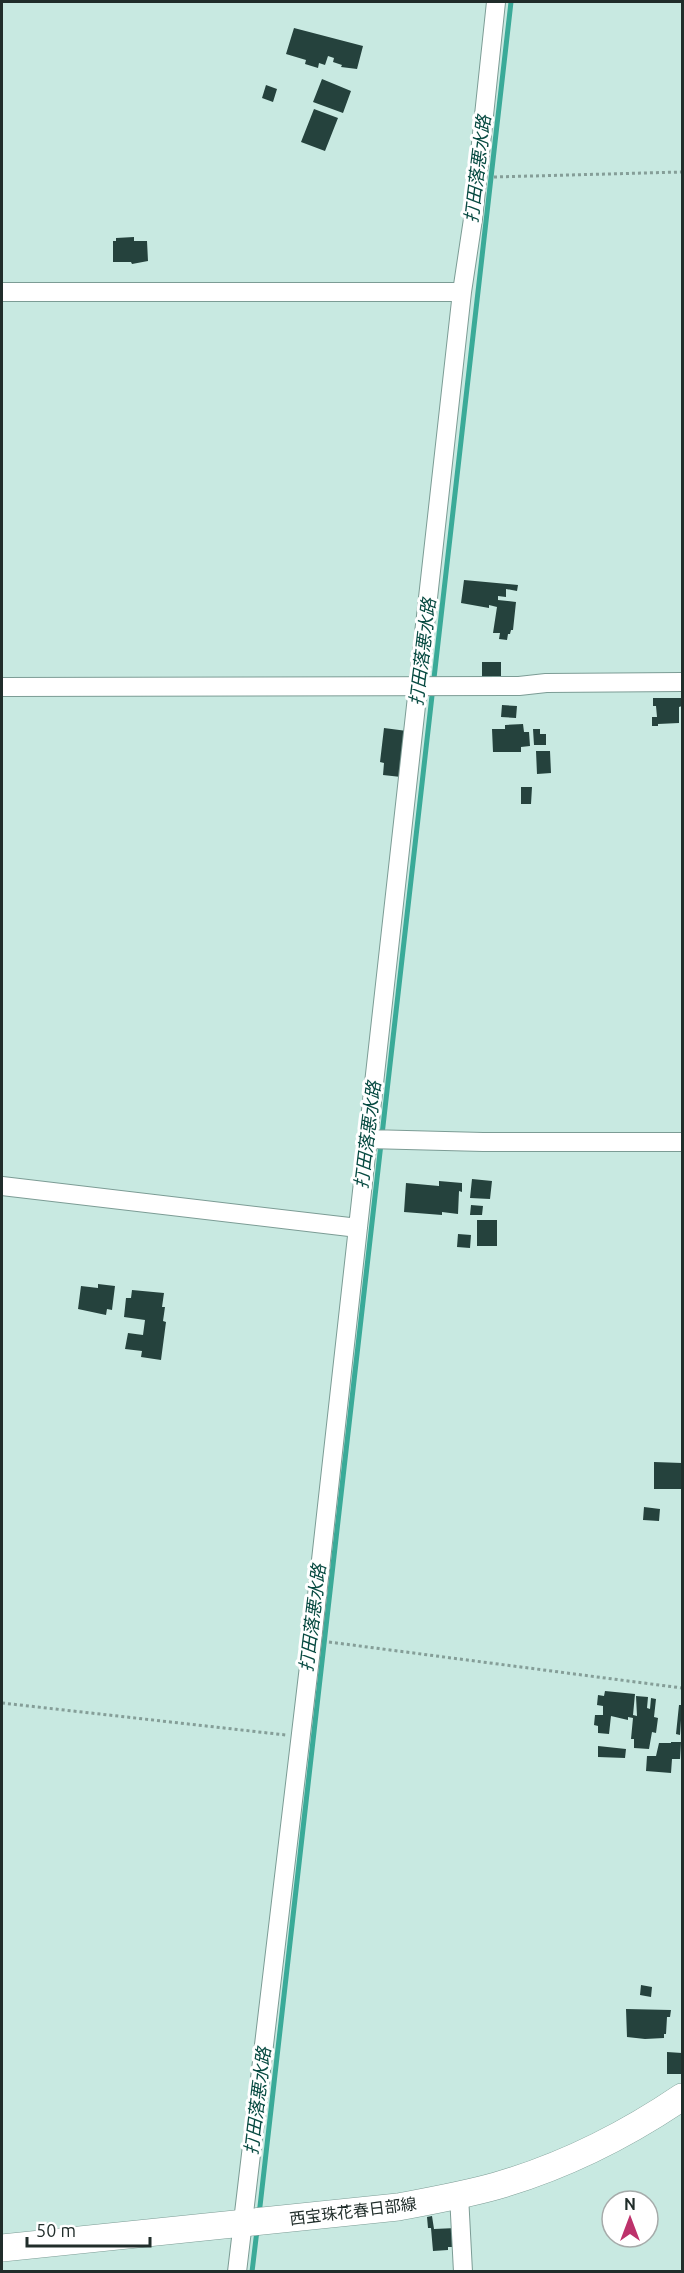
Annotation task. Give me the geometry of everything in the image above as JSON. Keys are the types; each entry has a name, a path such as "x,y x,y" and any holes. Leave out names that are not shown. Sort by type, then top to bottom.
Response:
{"main road":[{"name":"西宝珠花春日部線","path":"2,2248 398,2207 459,2195 497,2186 561,2163 653,2117 682,2097"}],"street":[{"path":"237,2271 312,1641 496,2"},
{"path":"2,292 462,292"},
{"path":"2,687 419,684 519,686 546,683 682,682"},
{"path":"368,1139 483,1142 682,1142"},
{"path":"2,1186 358,1228"},
{"path":"459,2195 463,2271"}],"path":[{"path":"477,177 682,172"},
{"path":"312,1641 345,1643 682,1688"},
{"path":"2,1703 299,1737"}],"building":[{"path":"294,28 363,46 357,69 341,67 342,65 333,62 334,58 328,56 325,65 319,63 318,68 305,64 306,60 286,54"},
{"path":"322,79 351,91 343,113 313,102"},
{"path":"266,85 277,89 273,102 262,98"},
{"path":"314,109 338,118 325,151 301,142"},
{"path":"134,237 134,241 147,241 148,261 132,264 131,262 113,262 113,241 116,241 116,238"},
{"path":"464,580 518,585 517,591 506,589 506,597 498,596 498,600 516,602 513,630 508,634 507,640 499,639 500,633 493,633 497,607 489,605 489,608 461,603"},
{"path":"482,662 501,662 501,677 482,677"},
{"path":"653,698 682,698 682,706 679,707 679,723 652,726 652,717 657,717"},
{"path":"502,705 517,706 516,718 501,717"},
{"path":"523,724 524,732 529,732 530,746 521,747 521,752 493,752 492,729 505,729 505,725"},
{"path":"384,728 407,731 401,777 383,775 384,763 380,762"},
{"path":"533,729 540,729 540,734 546,734 546,745 534,745"},
{"path":"536,751 550,751 551,773 537,774"},
{"path":"521,787 532,787 531,804 521,804"},
{"path":"472,1179 492,1181 490,1199 470,1198"},
{"path":"439,1181 462,1183 462,1192 459,1191 458,1214 404,1212 406,1183 439,1186"},
{"path":"471,1205 483,1206 482,1215 470,1215"},
{"path":"477,1220 497,1220 497,1246 477,1246"},
{"path":"458,1234 471,1235 470,1248 457,1247"},
{"path":"98,1284 115,1286 112,1310 107,1309 106,1315 78,1309 81,1286 98,1288"},
{"path":"132,1290 164,1293 162,1307 165,1307 163,1321 166,1322 161,1360 141,1357 142,1351 125,1349 128,1333 143,1335 145,1320 124,1317 126,1298 131,1298"},
{"path":"654,1462 682,1463 682,1489 654,1489"},
{"path":"644,1507 660,1509 659,1521 643,1520"},
{"path":"605,1691 635,1694 633,1715 637,1716 636,1696 648,1697 647,1708 650,1709 651,1698 656,1699 654,1717 658,1718 656,1733 652,1732 649,1749 634,1748 634,1739 631,1739 633,1718 628,1717 628,1720 611,1716 609,1734 598,1733 598,1726 594,1725 595,1715 603,1715 603,1706 597,1705 598,1695 604,1696"},
{"path":"679,1705 682,1705 680,1735 676,1734"},
{"path":"681,1742 680,1759 672,1759 671,1773 646,1771 647,1756 656,1756 659,1743"},
{"path":"598,1746 626,1749 625,1758 598,1757"},
{"path":"641,1985 652,1987 651,1997 640,1995"},
{"path":"626,2009 671,2010 670,2017 667,2017 664,2038 627,2037"},
{"path":"667,2052 682,2053 682,2074 667,2074"},
{"path":"432,2216 434,2229 456,2228 457,2247 433,2251 431,2228 428,2228 427,2217"}],"waterway":[{"name":"打田落悪水路","path":"259,2215 511,2"},
{"name":"打田落悪水路","path":"252,2272 257,2230"}]}
